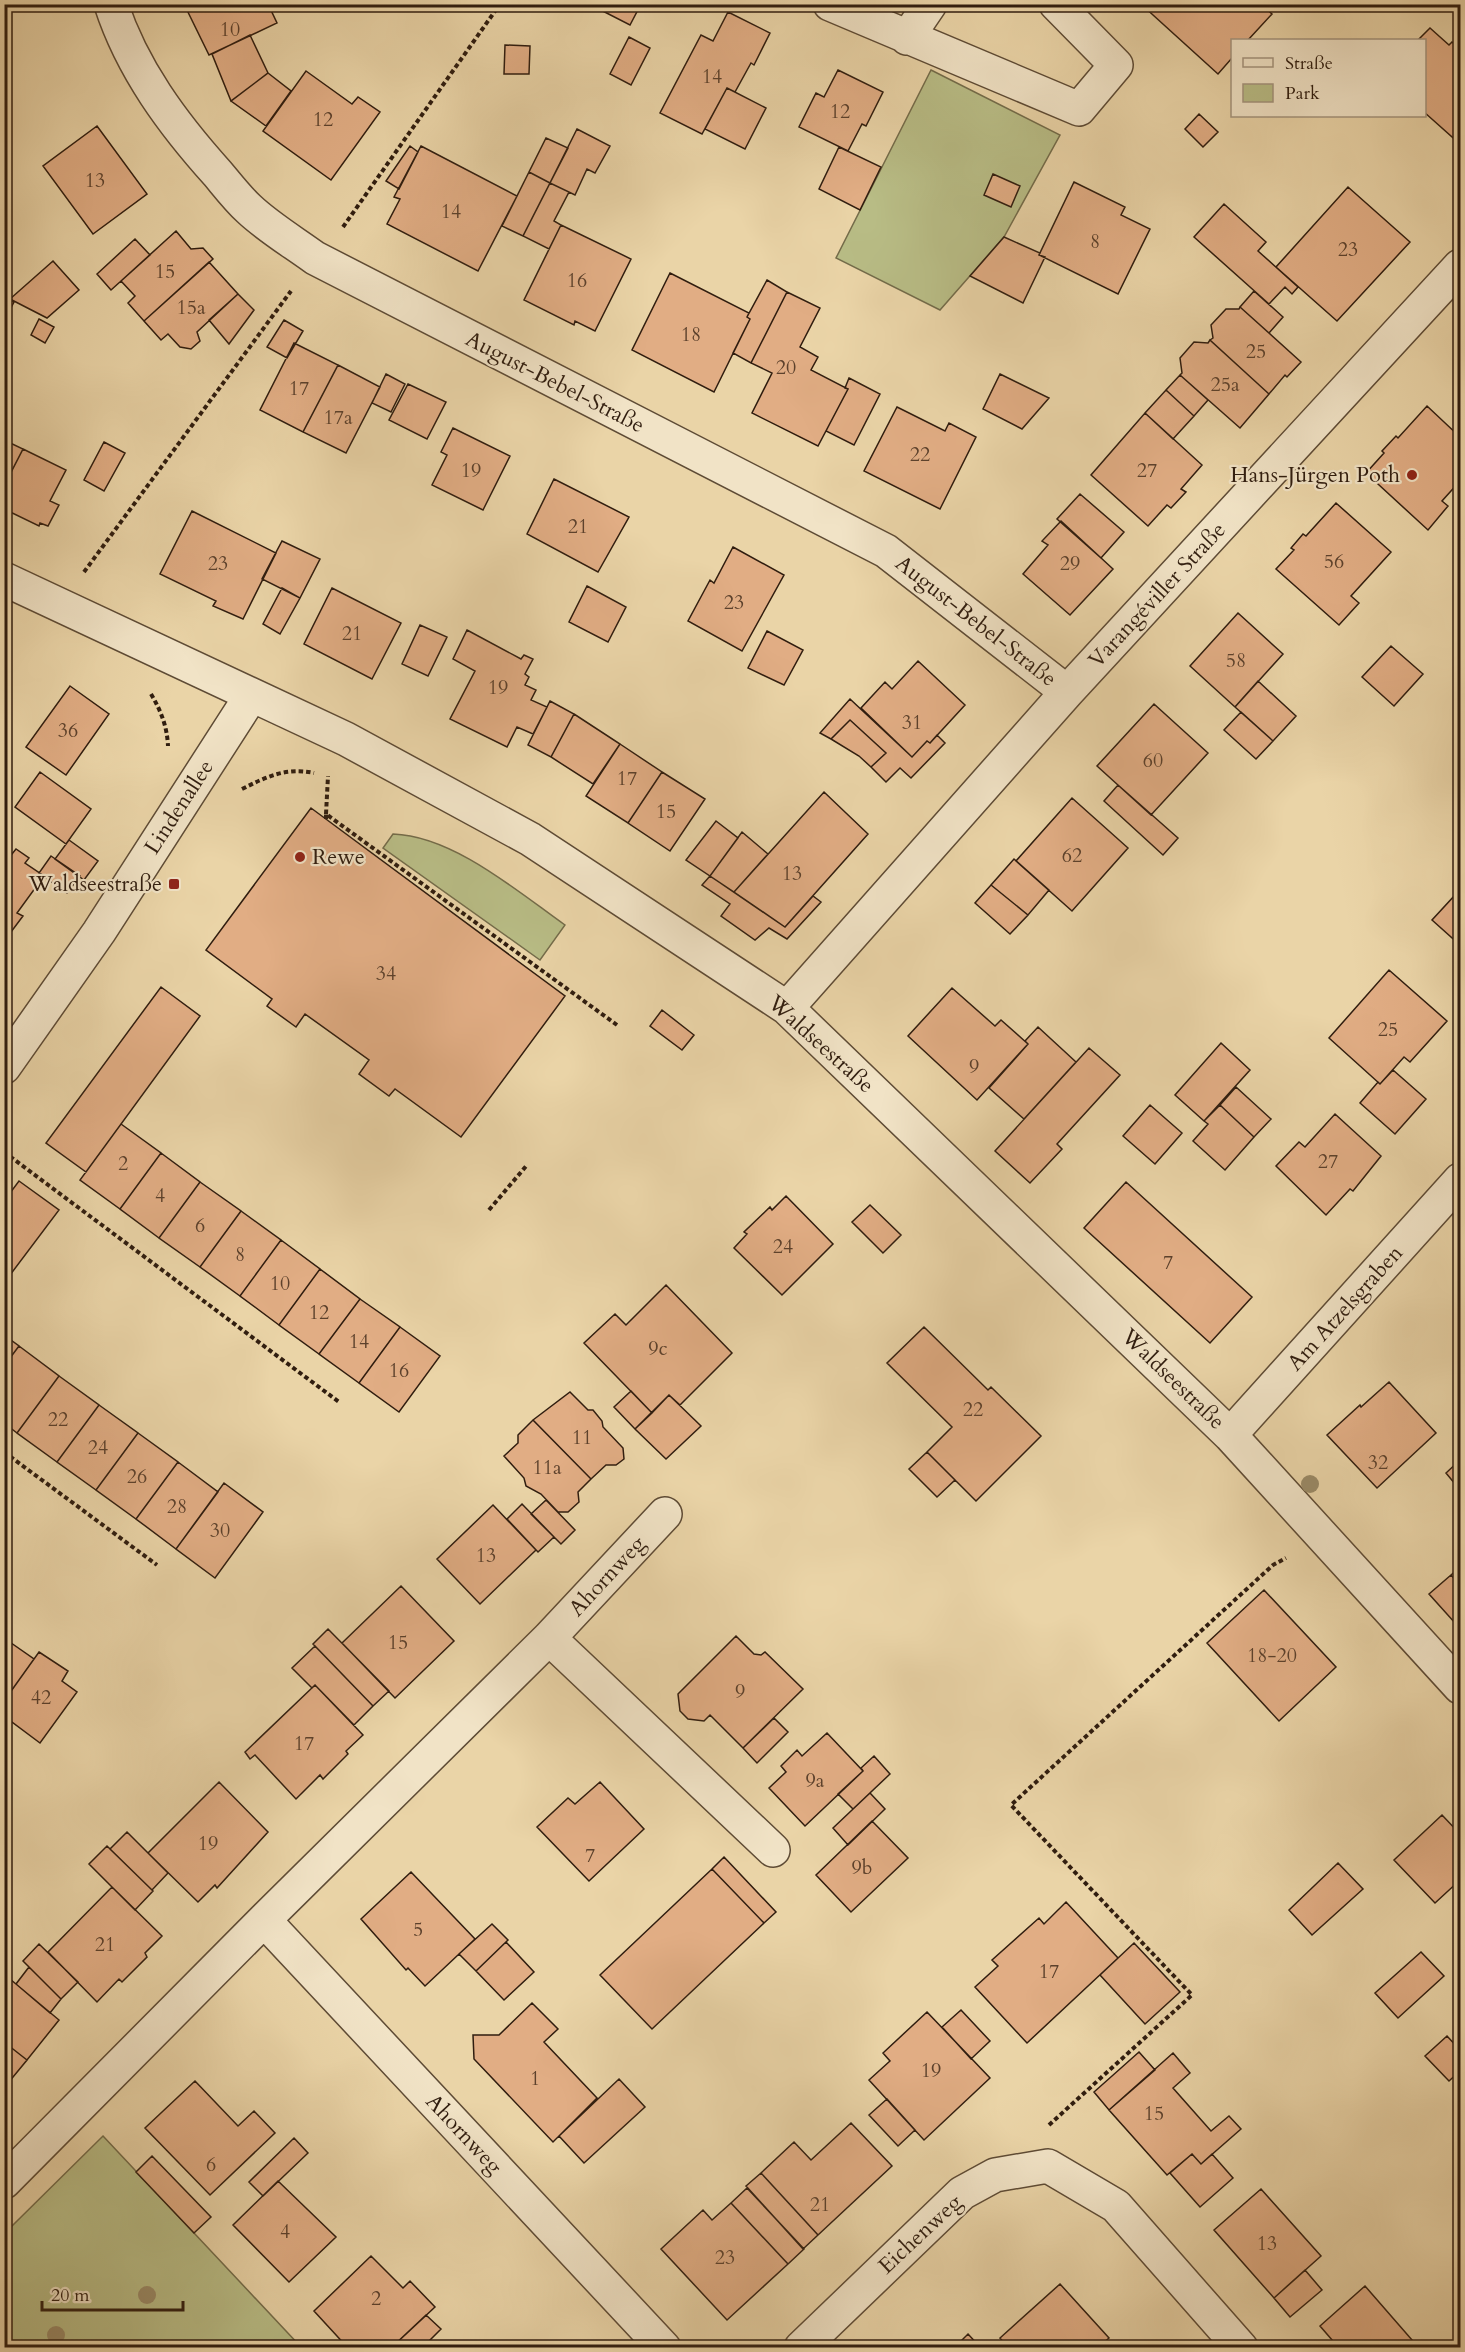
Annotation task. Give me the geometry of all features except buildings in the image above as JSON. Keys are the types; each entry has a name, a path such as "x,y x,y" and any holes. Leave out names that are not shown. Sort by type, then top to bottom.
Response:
{"street":[{"name":"August-Bebel-Straße","path":"111,4 117,25 135,60 186,139 249,209 315,258 886,551 1067,692"},
{"path":"830,4 1079,109 1116,65 1056,4"},
{"path":"907,38 930,4"},
{"name":"Varangéviller Straße","path":"788,1008 1067,692 1461,267"},
{"name":"Waldseestraße","path":"4,579 346,740 530,839 788,1008 1230,1435 1461,1687"},
{"name":"Lindenallee","path":"4,1067 99,932 251,696"},
{"name":"Am Atzelsgraben","path":"1230,1435 1461,1180"},
{"name":"Ahornweg","path":"4,2182 549,1638 665,1514"},
{"path":"549,1638 773,1850"},
{"name":"Ahornweg","path":"264,1920 664,2348"},
{"name":"Eichenweg","path":"801,2348 962,2193 995,2175 1048,2166 1116,2206 1241,2348"}],"path":[{"path":"60,606 315,258 336,236 500,4"},
{"path":"140,644 126,679 150,694 159,707 166,726 168,770 227,801 242,789 270,775 289,770 316,773"},
{"path":"346,740 328,775 326,817 617,1025"},
{"path":"4,1152 339,1402"},
{"path":"489,1210 527,1165"},
{"path":"4,1452 157,1565"},
{"path":"1047,2128 1192,1995 1011,1805 1273,1565 1324,1539"}],"green space":[{"path":"931,70 1060,135 1004,237 940,310 836,258"},
{"path":"393,834 416,837 461,855 505,882 565,925 540,960 383,848"},
{"path":"103,2136 301,2347 12,2347 5,2339 4,2238 12,2226"}],"place":[{"name":"Hans-Jürgen Poth","path":"1412,475"},
{"name":"Rewe","path":"300,857"},
{"name":"Waldseestraße","path":"174,884"}]}
